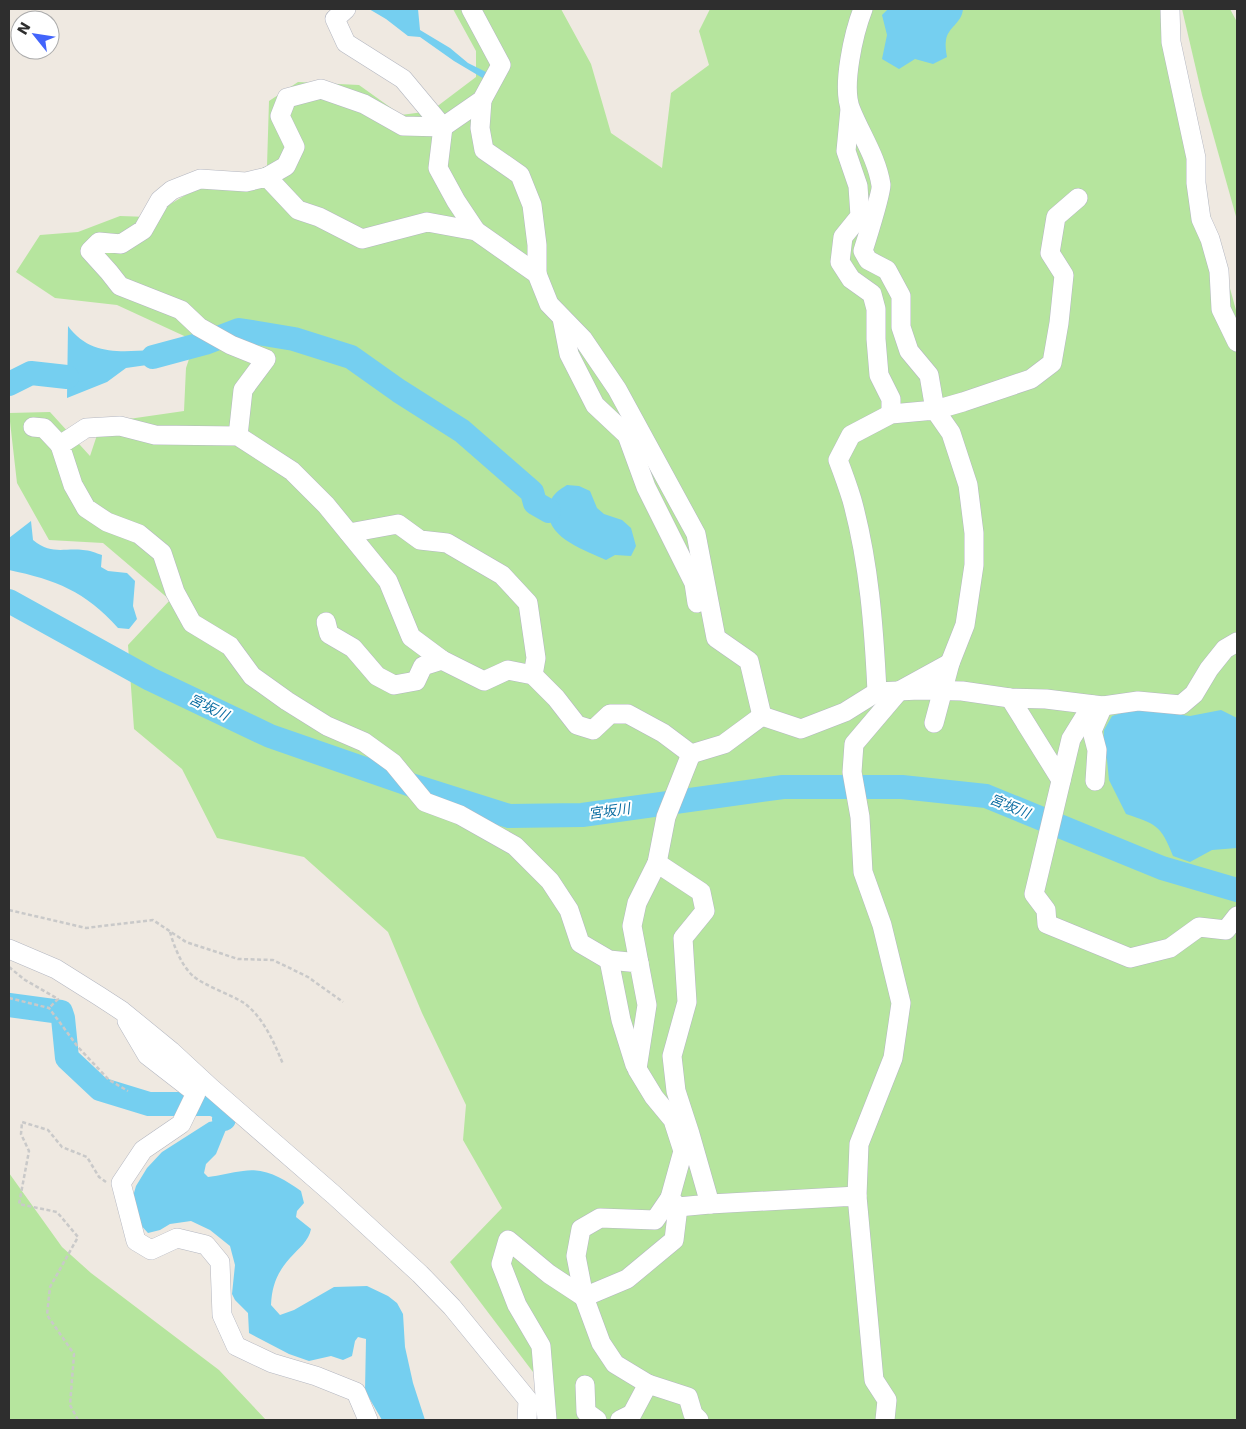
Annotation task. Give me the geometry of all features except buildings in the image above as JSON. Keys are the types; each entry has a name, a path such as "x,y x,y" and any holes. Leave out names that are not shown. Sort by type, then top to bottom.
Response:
{"street":[{"path":"346,9 335,19 346,43 403,79 443,127 438,168 456,201 476,231 537,274"},
{"path":"471,9 501,64 482,100 480,128 484,150 520,175 532,205 537,245 537,274 549,304 583,339 616,389 696,534 716,638"},
{"path":"863,9 858,22 847,74 850,109 846,151 858,186 860,216 843,237 840,262 851,279 872,294 876,309 879,375 891,399 891,414"},
{"path":"1170,9 1171,42 1196,158 1196,183 1202,219 1210,238 1219,271 1220,309 1237,342"},
{"path":"238,436 243,390 266,359 231,345 199,326 181,310 120,286 90,250 99,242 121,244 143,230 160,200 172,190 200,179 246,182 266,177 286,166 295,147 280,116 287,98 321,89 364,104 403,126 443,127 482,100"},
{"path":"850,109 868,144 882,187 863,251 868,260 887,270 901,296 901,327 909,351 929,375 935,410 951,433 968,485 974,533 974,565 965,625 950,663 934,723"},
{"path":"266,177 298,210 319,217 362,239 428,222 476,231"},
{"path":"877,692 875,653 863,550 852,500 838,460 851,435 891,414 935,410 963,402 1031,379 1052,363 1059,323 1064,275 1050,253 1056,217 1078,198"},
{"path":"562,318 569,354 595,405 627,435 646,487 694,583 699,613 716,638 748,662 762,716"},
{"path":"60,445 86,428 120,426 156,435 238,436 292,471 326,505 388,581 411,637 442,660 484,681 508,670 533,675 556,698 576,725 593,730 610,714 628,714 663,733 691,754"},
{"path":"32,427 44,428 60,445 73,485 86,508 107,522 139,534 162,553 175,592 192,623 230,646 252,676 287,701 327,726 364,742 393,764 425,802 460,814 515,846 550,882 569,910 580,943 609,960 639,964"},
{"path":"349,533 398,524 420,540 447,543 502,575 528,603 536,658 533,675"},
{"path":"326,622 329,634 353,648 377,676 394,685 416,681 423,666 442,660"},
{"path":"762,716 802,729 845,712 877,692 899,691 962,691 1010,698 1046,699 1098,706 1138,702 1181,705 1194,694 1209,669 1225,650 1237,642"},
{"path":"885,1420 887,1400 874,1380 857,1196 859,1144 893,1058 901,1003 882,925 862,872 860,817 852,772 854,744 899,691 950,663"},
{"path":"1010,698 1061,780"},
{"path":"1098,706 1071,739 1034,894 1046,910 1047,924 1130,958 1170,948 1199,926 1226,930 1237,916"},
{"path":"1095,781 1097,750 1092,731 1098,706"},
{"path":"691,754 724,744 762,716"},
{"path":"637,1069 647,1005 632,926 637,903 657,863 666,817 691,754"},
{"path":"657,863 701,892 705,911 683,938 687,1002 672,1056 676,1091 710,1204"},
{"path":"9,949 56,969 122,1011 171,1051 420,1274 452,1307 528,1400 527,1420"},
{"path":"584,1297 627,1279 674,1240 674,1202 682,1151 673,1120 654,1097 637,1069 621,1020 609,960"},
{"path":"122,1011 147,1055 196,1093 181,1124 143,1150 121,1183 136,1241 151,1250 177,1238 206,1245 220,1262 222,1315 236,1346 272,1363 316,1376 356,1392 368,1420"},
{"path":"698,1420 693,1414 688,1397 648,1384 615,1364 601,1343 584,1297 576,1256 581,1229 600,1218 655,1220 674,1202 710,1204 857,1196"},
{"path":"547,1420 541,1346 518,1305 501,1264 508,1240 548,1274 584,1297"},
{"path":"620,1420 632,1414 648,1384"},
{"path":"585,1385 586,1412 597,1420"}],"path":[{"path":"9,910 86,928 153,920 186,942 238,959 273,960 308,977 343,1002"},
{"path":"170,932 176,951 193,976 244,1004 258,1018 275,1044 283,1064"},
{"path":"9,967 25,980 58,999 49,1008"},
{"path":"9,998 49,1008 78,1047 108,1080 128,1091"},
{"path":"78,1420 70,1404 74,1354 47,1315 50,1287 78,1238 58,1212 19,1204 29,1151 21,1134 22,1122 48,1130 62,1147 87,1157 99,1177 124,1195"}],"green space":[{"path":"453,9 561,9 591,64 611,133 662,168 671,93 709,65 699,31 710,9 1174,9 1210,215 1237,314 1237,1420 541,1420 536,1376 450,1262 502,1208 463,1140 466,1105 422,1013 388,932 304,857 217,838 182,769 134,729 128,645 170,600 103,543 49,540 17,483 9,413 50,412 90,456 101,423 184,411 186,368 195,341 117,305 55,298 16,272 40,235 78,232 120,216 149,217 197,188 228,182 267,166 269,101 298,82 359,85 401,115 431,111 476,77 476,51"},
{"path":"1182,9 1230,9 1237,22 1237,220 1202,95"},
{"path":"9,1173 62,1247 91,1273 219,1370 266,1420 9,1420"}],"water":[{"path":"369,9 418,9 420,30 450,48 468,63 490,74 486,80 454,61 420,37 408,36"},
{"path":"888,9 963,9 960,18 947,36 947,57 933,64 915,59 899,69 882,59 887,35 882,15"},
{"path":"68,326 85,342 95,347 116,351 151,350 153,357 147,365 126,368 107,382 67,398"},
{"path":"567,485 579,486 590,491 597,508 604,514 622,520 631,528 636,546 631,556 615,555 606,560 568,542 553,528 549,519 551,500 555,494"},
{"path":"31,521 33,540 40,545 57,550 85,550 102,555 101,567 108,571 127,573 135,581 133,606 137,619 129,629 118,628 94,605 69,589 41,578 9,570 9,538"},
{"path":"1144,710 1190,716 1221,710 1237,718 1237,848 1212,850 1190,862 1173,856 1165,838 1156,827 1144,820 1126,814 1109,780 1107,760 1103,747 1104,730 1112,716 1128,711"},
{"path":"224,1119 229,1122 216,1154 206,1164 204,1173 208,1177 251,1170 267,1172 281,1178 301,1191 304,1203 297,1211 296,1217 311,1229 306,1241 285,1264 279,1274 274,1285 271,1305 280,1315 294,1310 334,1287 367,1286 388,1296 397,1303 403,1314 405,1347 413,1383 425,1420 382,1420 365,1391 366,1339 358,1337 355,1341 352,1356 343,1360 331,1356 309,1361 289,1354 249,1333 248,1313 235,1300 232,1294 235,1265 230,1246 210,1230 191,1221 170,1224 160,1230 148,1233 137,1221 132,1200 136,1186 147,1168 162,1152 209,1122"}],"waterway":[{"path":"153,357 205,343 239,330 294,339 351,357 399,391 462,431 532,492 535,503 549,511"},
{"path":"9,384 31,373 67,377"},
{"name":"宮坂川","path":"9,601 150,679 270,736 414,786 509,816 582,815 783,787 902,787 986,796 1162,868 1237,890"},
{"path":"9,1005 61,1012 67,1058 100,1089 149,1104 213,1104 226,1110 224,1119"}]}
